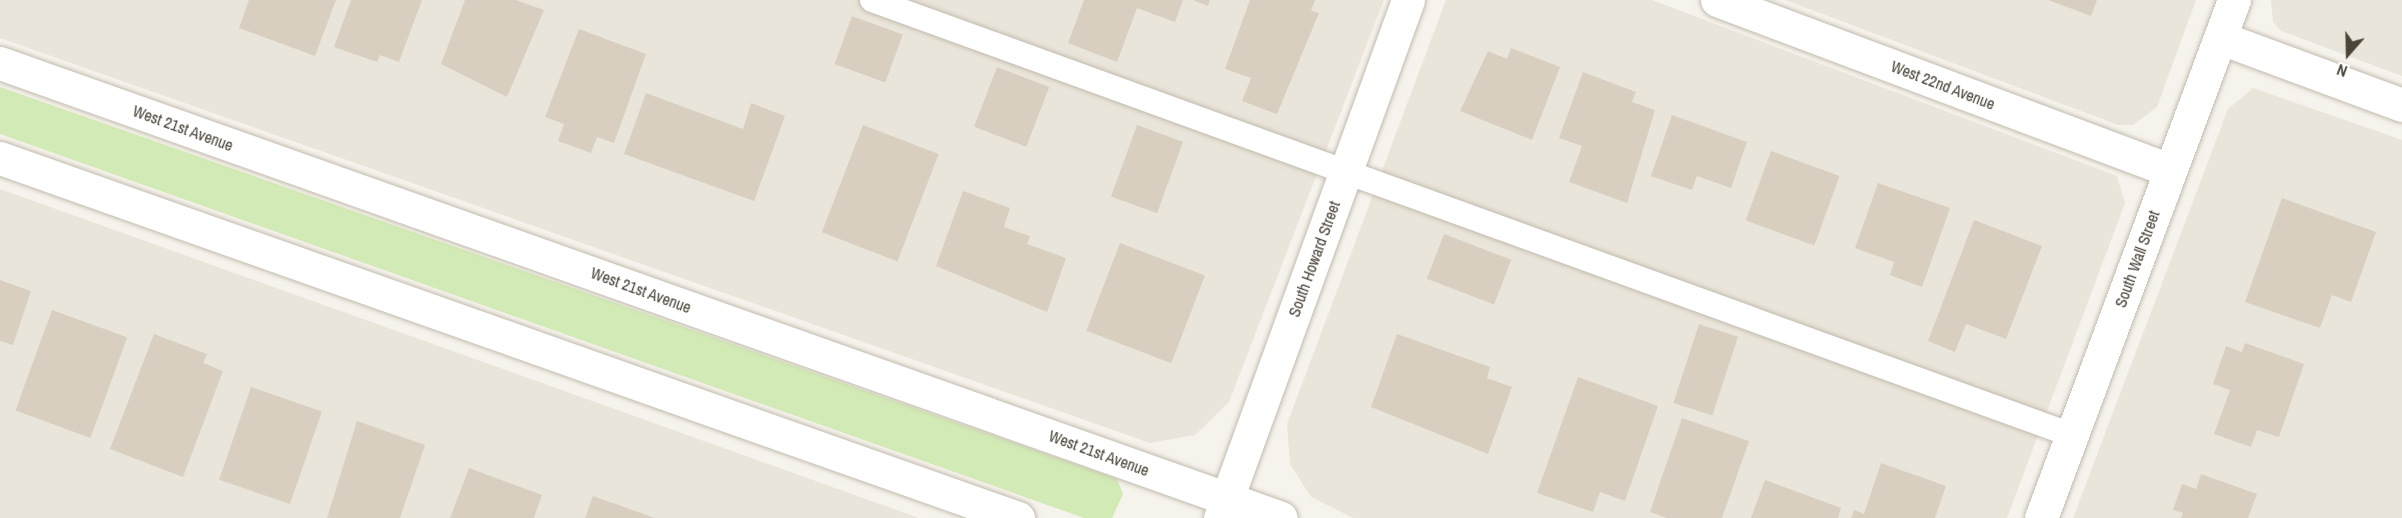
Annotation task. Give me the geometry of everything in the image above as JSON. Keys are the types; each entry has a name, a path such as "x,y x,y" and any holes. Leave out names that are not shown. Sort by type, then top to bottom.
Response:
{"street":[{"name":"South Howard Street","path":"1224,508 1408,0"},
{"name":"West 22nd Avenue","path":"1717,0 2170,170"},
{"name":"South Wall Street","path":"2041,518 2234,0"},
{"path":"2221,38 2402,105"},
{"name":"West 21st Avenue","path":"0,63 1224,508 1281,518"},
{"path":"0,158 1018,518"}],"lane":[{"path":"872,0 2072,435"}],"shaded area":[{"path":"0,0 1384,0 1229,402 1195,435 1150,443 0,38"},
{"path":"1446,0 1652,0 2117,176 2125,203 2007,518 1353,518 1311,497 1290,464 1287,424"},
{"path":"1785,0 2196,0 2157,107 2133,125 2118,125"},
{"path":"2271,0 2402,0 2402,76 2281,31 2273,22"},
{"path":"2253,88 2402,140 2402,518 2073,518 2228,109"},
{"path":"0,189 919,518 0,518"}],"green space":[{"path":"0,87 1117,479 1123,494 1112,518 1084,518 0,134"}],"building":[{"path":"249,0 336,0 315,56 239,28"},
{"path":"351,0 422,0 399,62 380,55 377,62 334,47"},
{"path":"465,0 516,0 544,10 507,97 441,64"},
{"path":"1084,0 1183,0 1175,22 1137,8 1117,62 1068,43"},
{"path":"1193,0 1210,0 1208,6"},
{"path":"1250,0 1315,0 1311,11 1319,13 1277,114 1242,101 1251,78 1225,69"},
{"path":"2048,0 2097,0 2091,16"},
{"path":"852,16 903,34 885,82 835,64"},
{"path":"579,29 646,54 614,143 597,137 591,153 558,141 564,124 545,117"},
{"path":"1511,48 1560,67 1532,140 1460,111 1488,51 1507,59"},
{"path":"997,67 1049,87 1026,147 974,127"},
{"path":"1583,72 1636,92 1632,102 1655,110 1627,203 1569,182 1582,146 1559,138"},
{"path":"646,93 743,129 751,103 785,116 754,201 624,154"},
{"path":"1672,115 1747,142 1731,188 1697,176 1692,190 1651,176"},
{"path":"863,125 939,154 897,261 822,232"},
{"path":"1137,125 1183,142 1157,213 1111,196"},
{"path":"1771,151 1840,176 1814,246 1746,221"},
{"path":"1878,183 1950,208 1922,287 1890,275 1894,262 1855,248"},
{"path":"963,191 1010,208 1004,227 1030,236 1027,244 1066,258 1047,312 936,266"},
{"path":"2282,198 2376,232 2351,302 2332,295 2320,328 2245,302"},
{"path":"1974,220 2042,246 2006,339 1966,324 1955,352 1928,341"},
{"path":"1444,234 1511,260 1494,305 1427,279"},
{"path":"1120,243 1205,276 1171,363 1086,331"},
{"path":"0,280 31,291 13,345 0,341"},
{"path":"52,310 127,337 91,438 15,411"},
{"path":"1699,324 1738,337 1712,416 1673,403"},
{"path":"154,334 207,354 203,363 223,371 183,477 110,449"},
{"path":"1397,334 1490,367 1487,378 1512,387 1488,454 1371,407"},
{"path":"2245,343 2304,364 2279,437 2257,430 2251,447 2214,434 2230,390 2213,384 2226,346 2242,352"},
{"path":"1578,377 1658,406 1625,501 1600,492 1593,512 1537,493"},
{"path":"251,387 322,411 290,504 219,480"},
{"path":"1682,418 1749,441 1722,518 1667,518 1650,512"},
{"path":"357,421 425,445 400,518 327,518"},
{"path":"1881,463 1946,486 1935,518 1851,518 1854,510 1864,514"},
{"path":"469,468 542,495 534,518 450,518"},
{"path":"2201,474 2257,494 2248,518 2181,518 2183,513 2173,510 2182,484 2196,489"},
{"path":"1765,480 1841,508 1838,518 1751,518"},
{"path":"593,496 655,518 585,518"}]}
